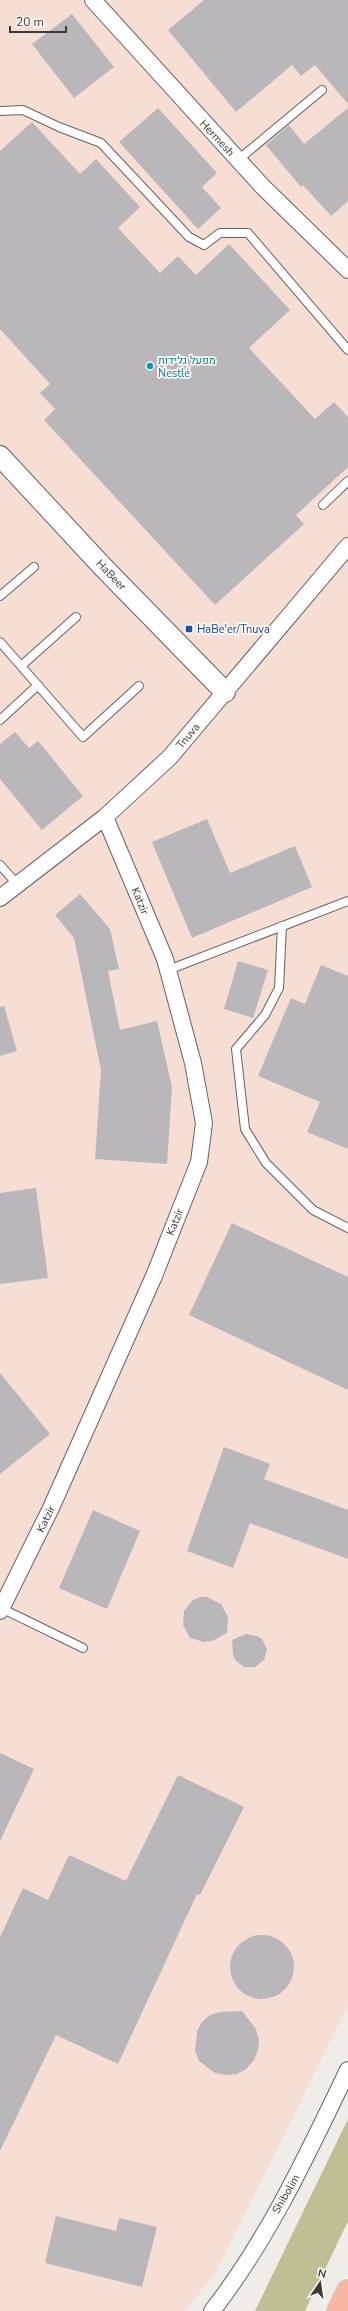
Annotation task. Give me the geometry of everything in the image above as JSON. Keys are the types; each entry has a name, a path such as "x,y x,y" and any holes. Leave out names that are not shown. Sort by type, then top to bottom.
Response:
{"highway":[{"path":"338,2311 348,2291"}],"street":[{"name":"Hermesh","path":"93,0 262,186 348,270"},
{"name":"HaBeer","path":"0,456 102,566 225,692"},
{"name":"Tnuva","path":"0,898 106,818 170,757 347,548"},
{"name":"Katzir","path":"1,1610 51,1508 154,1276 199,1162 204,1123 193,1063 168,970 106,818"},
{"name":"Shibolim","path":"212,2311 229,2289 293,2184 348,2070"}],"lane":[{"path":"238,160 322,90"},
{"path":"0,111 24,110 59,127 102,143 189,237 204,245 220,232 248,233 348,350"},
{"path":"323,505 348,481"},
{"path":"0,596 34,567"},
{"path":"21,666 76,617"},
{"path":"0,642 83,737 139,686"},
{"path":"0,720 38,685"},
{"path":"0,865 17,884"},
{"path":"168,970 348,901"},
{"path":"282,926 279,988 266,1015 236,1049 245,1129 266,1163 313,1210 348,1228"},
{"path":"1,1610 83,1648"}],"shaded area":[{"path":"0,0 348,0 348,2006 216,2272 185,2311 0,2311"}],"green space":[{"path":"348,2119 348,2221 305,2311 255,2311"}],"building":[{"path":"204,0 348,0 348,104 315,65 301,76 292,65 236,112 168,30"},
{"path":"72,14 114,67 74,98 32,44"},
{"path":"158,108 217,173 202,187 221,208 198,229 119,142"},
{"path":"348,108 348,201 331,216 303,185 301,187 266,145 289,125 304,144"},
{"name":"מפעל גלידות Nestlé","path":"32,122 80,174 96,159 140,207 118,228 160,273 178,256 196,275 229,244 290,310 249,348 315,419 334,402 348,417 348,467 296,515 304,524 215,605 44,420 55,409 40,393 50,384 0,329 0,151"},
{"path":"15,732 29,748 38,741 83,796 42,830 0,779 0,744"},
{"path":"207,819 230,873 295,846 312,887 192,938 152,842"},
{"path":"80,894 110,929 119,969 108,971 120,1030 157,1021 172,1087 167,1164 95,1159 101,1070 74,938 55,915"},
{"path":"238,961 268,970 253,1018 224,1009"},
{"path":"321,965 348,976 348,1149 307,1132 320,1102 258,1076 291,998 305,1004"},
{"path":"4,1006 17,1051 0,1056 0,1007"},
{"path":"36,1188 48,1278 0,1284 0,1193"},
{"path":"232,1223 348,1277 348,1390 189,1315"},
{"path":"0,1373 50,1434 0,1474"},
{"path":"224,1447 270,1464 264,1479 348,1510 348,1559 250,1523 233,1568 187,1551"},
{"path":"93,1510 140,1531 107,1609 59,1588"},
{"path":"200,1597 207,1597 221,1604 228,1617 227,1633 212,1641 204,1642 190,1638 183,1625 184,1611 193,1600"},
{"path":"246,1634 257,1636 262,1639 267,1649 264,1660 255,1667 244,1667 235,1660 233,1655 232,1640"},
{"path":"0,1753 34,1769 0,1841"},
{"path":"178,1775 244,1807 200,1895 197,1894 118,2064 56,2035 0,2151 0,1937 23,1888 48,1900 69,1855 126,1881"},
{"path":"262,1935 274,1937 285,1944 292,1955 294,1967 292,1979 285,1990 274,1997 262,1999 250,1997 239,1990 232,1979 230,1967 232,1955 239,1944 250,1937"},
{"path":"242,2011 256,2029 259,2040 258,2050 254,2060 246,2069 237,2074 226,2075 215,2073 199,2061 195,2051 197,2031 202,2022 210,2015 220,2012"},
{"path":"56,2216 116,2231 119,2218 157,2227 142,2287 45,2263"}],"place":[{"name":"מפעל גלידות Nestlé","path":"150,366"},
{"name":"HaBe'er/Tnuva","path":"189,629"}]}
